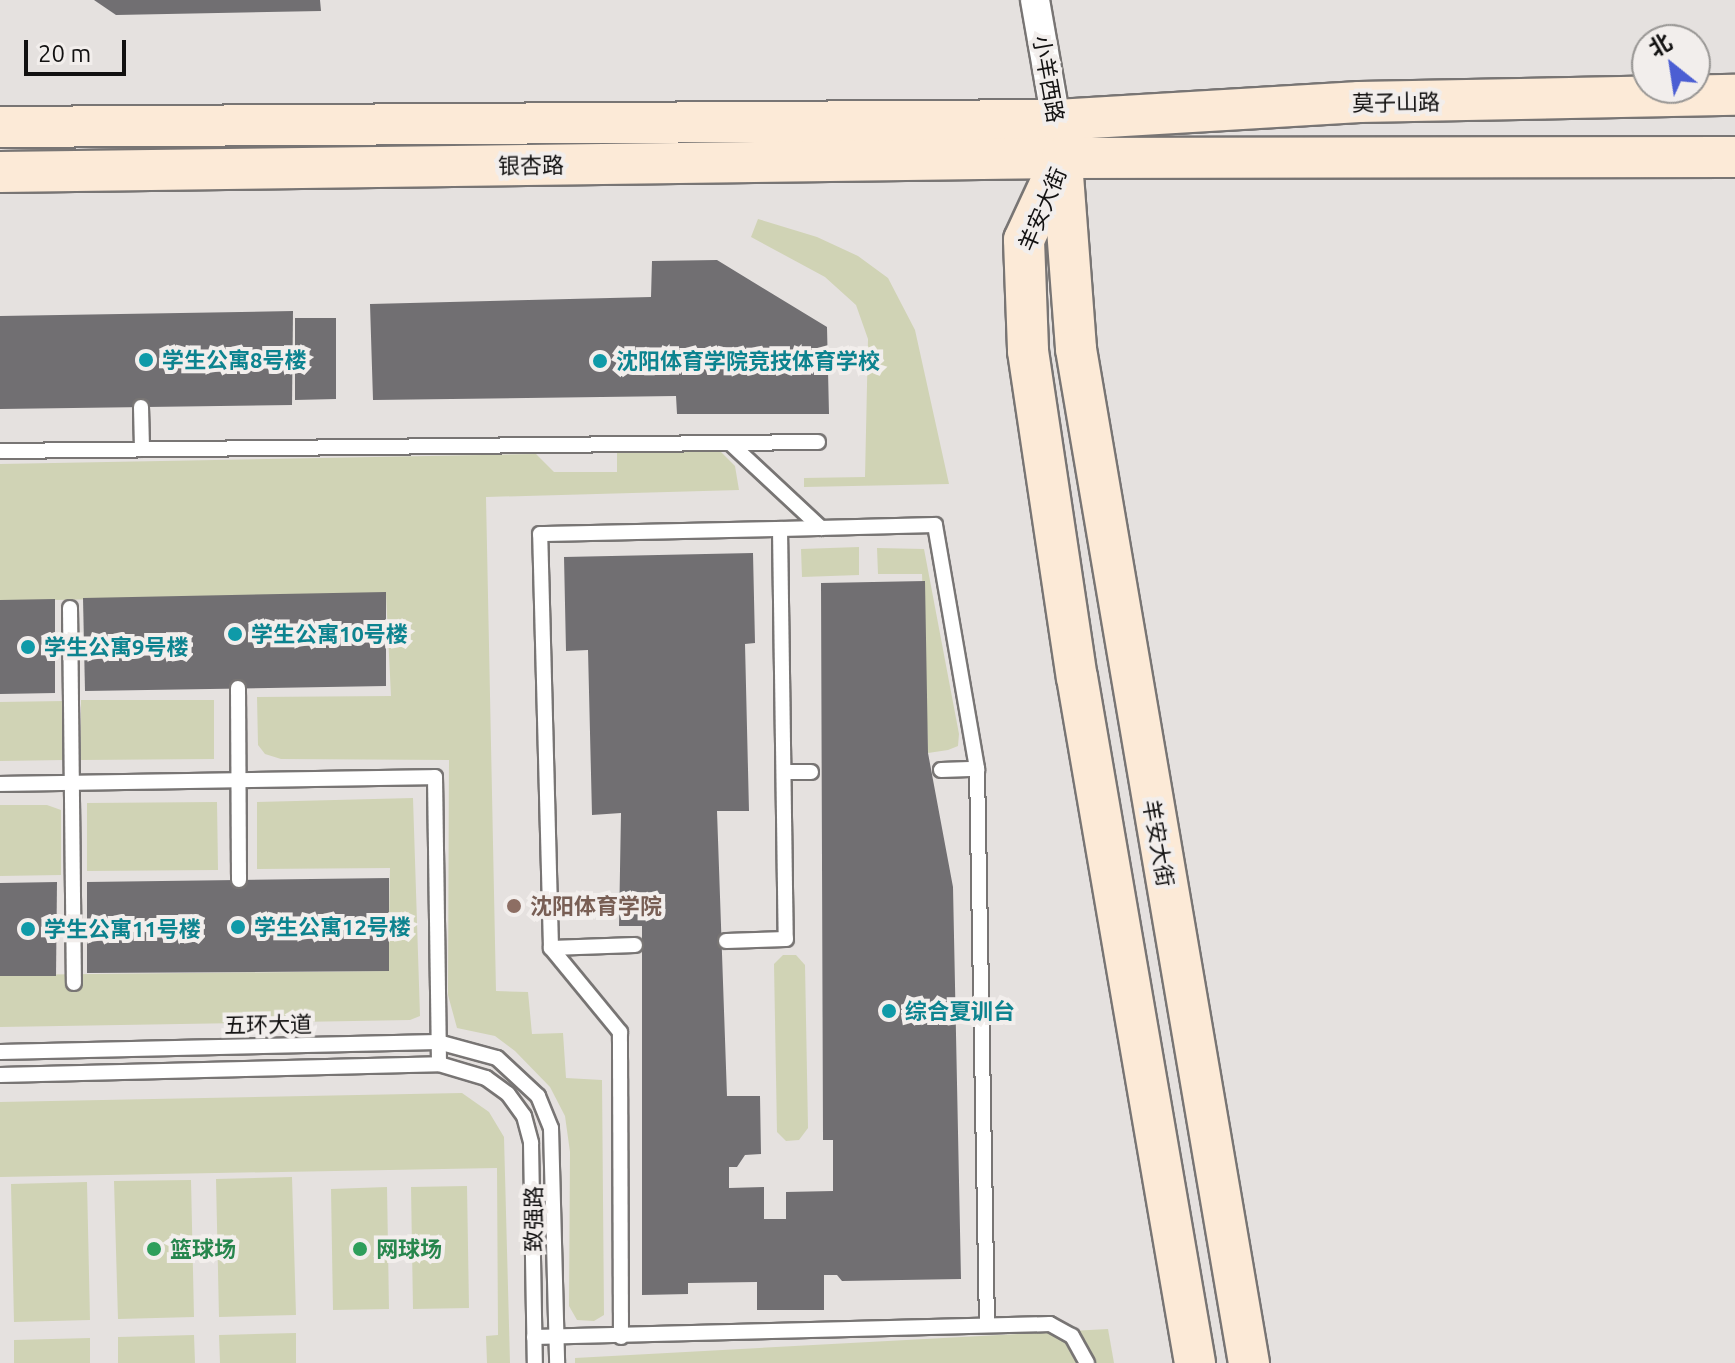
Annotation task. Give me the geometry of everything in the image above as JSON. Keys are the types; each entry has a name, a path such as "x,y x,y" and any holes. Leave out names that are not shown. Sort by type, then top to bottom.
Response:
{"street":[{"name":"小羊西路","path":"1035,0 1060,139"},
{"name":"莫子山路","path":"1060,139 1359,102 1735,95"},
{"path":"0,127 1060,139 1735,157"},
{"name":"银杏路","path":"0,172 1060,139"},
{"name":"羊安大街","path":"1060,139 1024,240 1024,313 1077,677 1195,1363"},
{"name":"羊安大街","path":"1060,139 1076,349 1249,1363"}],"lane":[{"path":"141,407 142,449"},
{"path":"0,451 818,442"},
{"path":"730,443 821,528"},
{"path":"621,1337 620,1032 551,948 540,534 935,525 977,769 987,1325"},
{"path":"726,941 786,939 780,529"},
{"path":"70,608 74,983"},
{"path":"238,688 239,880"},
{"path":"941,770 977,769"},
{"path":"784,772 811,772"},
{"path":"0,784 435,777 439,1064"},
{"path":"551,948 635,945"},
{"name":"五环大道","path":"0,1052 438,1042 497,1058 526,1081"},
{"name":"五环大道","path":"0,1075 439,1064 486,1078 508,1094"},
{"name":"致强路","path":"526,1081 547,1112 555,1148 557,1363"},
{"name":"致强路","path":"508,1094 524,1116 531,1143 535,1363"},
{"path":"534,1337 1050,1324 1072,1336 1087,1363"}],"green space":[{"path":"758,219 817,237 858,256 888,278 915,330 949,484 804,487 804,478 865,477 868,339 856,305 825,277 751,237"},
{"path":"719,450 735,466 739,490 486,497 496,991 528,992 532,1034 563,1033 566,1078 602,1080 604,1315 594,1321 577,1320 569,1306 570,1152 565,1116 550,1087 515,1051 495,1036 457,1028 448,995 449,760 281,759 265,754 258,745 257,697 391,696 386,594 0,601 0,464 536,454 554,472 617,472 617,452"},
{"path":"859,547 859,575 802,577 801,549"},
{"path":"877,548 924,549 959,734 958,746 948,750 928,753 922,574 878,574"},
{"path":"81,700 214,700 214,759 81,760"},
{"path":"64,701 64,760 0,761 0,702"},
{"path":"413,798 420,1016 410,1020 0,1027 0,975 388,971 390,868 257,869 257,802"},
{"path":"217,802 218,870 87,871 87,803"},
{"path":"0,805 47,805 61,810 61,875 0,876"},
{"path":"783,955 796,955 805,965 808,1128 799,1140 786,1141 777,1132 774,964"},
{"path":"462,1093 489,1112 504,1137 510,1363 487,1363 486,1336 498,1335 497,1168 0,1177 0,1102"},
{"name":"篮球场","path":"292,1177 296,1315 219,1317 216,1179"},
{"name":"篮球场","path":"191,1180 194,1317 118,1319 114,1181"},
{"path":"87,1182 90,1320 14,1322 11,1184"},
{"name":"网球场","path":"467,1186 469,1308 413,1309 411,1187"},
{"name":"网球场","path":"387,1187 389,1309 333,1310 331,1189"},
{"path":"1108,1329 1114,1363 575,1363 575,1358"},
{"path":"296,1333 296,1363 220,1363 219,1335"},
{"path":"194,1335 195,1363 118,1363 118,1337"},
{"path":"90,1338 90,1363 14,1363 14,1340"}],"building":[{"path":"94,0 320,0 321,11 116,15"},
{"name":"沈阳体育学院竞技体育学校","path":"717,260 827,327 829,414 677,414 676,396 373,400 370,304 651,297 652,261"},
{"name":"学生公寓8号楼","path":"293,311 292,405 0,409 0,316"},
{"path":"295,318 336,318 336,399 295,400"},
{"name":"综合夏训台","path":"753,553 755,643 745,644 749,811 717,811 727,1096 760,1096 761,1154 745,1155 737,1167 729,1167 729,1188 764,1187 764,1219 786,1219 786,1192 833,1191 833,1140 823,1140 821,583 925,581 928,753 953,887 961,1279 842,1281 837,1275 824,1275 824,1310 757,1310 757,1282 688,1283 688,1294 642,1295 642,926 619,926 621,813 592,815 588,650 566,651 564,557"},
{"name":"学生公寓10号楼","path":"386,592 386,686 85,691 83,598"},
{"name":"学生公寓9号楼","path":"55,599 55,693 0,694 0,600"},
{"name":"学生公寓12号楼","path":"389,878 389,971 87,973 87,882"},
{"name":"学生公寓11号楼","path":"57,882 56,976 0,976 0,883"}],"place":[{"name":"学生公寓8号楼","path":"146,360"},
{"name":"沈阳体育学院竞技体育学校","path":"600,361"},
{"name":"学生公寓10号楼","path":"235,634"},
{"name":"学生公寓9号楼","path":"28,647"},
{"name":"沈阳体育学院","path":"514,906"},
{"name":"学生公寓12号楼","path":"238,927"},
{"name":"学生公寓11号楼","path":"28,929"},
{"name":"综合夏训台","path":"889,1011"},
{"name":"篮球场","path":"154,1249"},
{"name":"网球场","path":"360,1249"}]}
